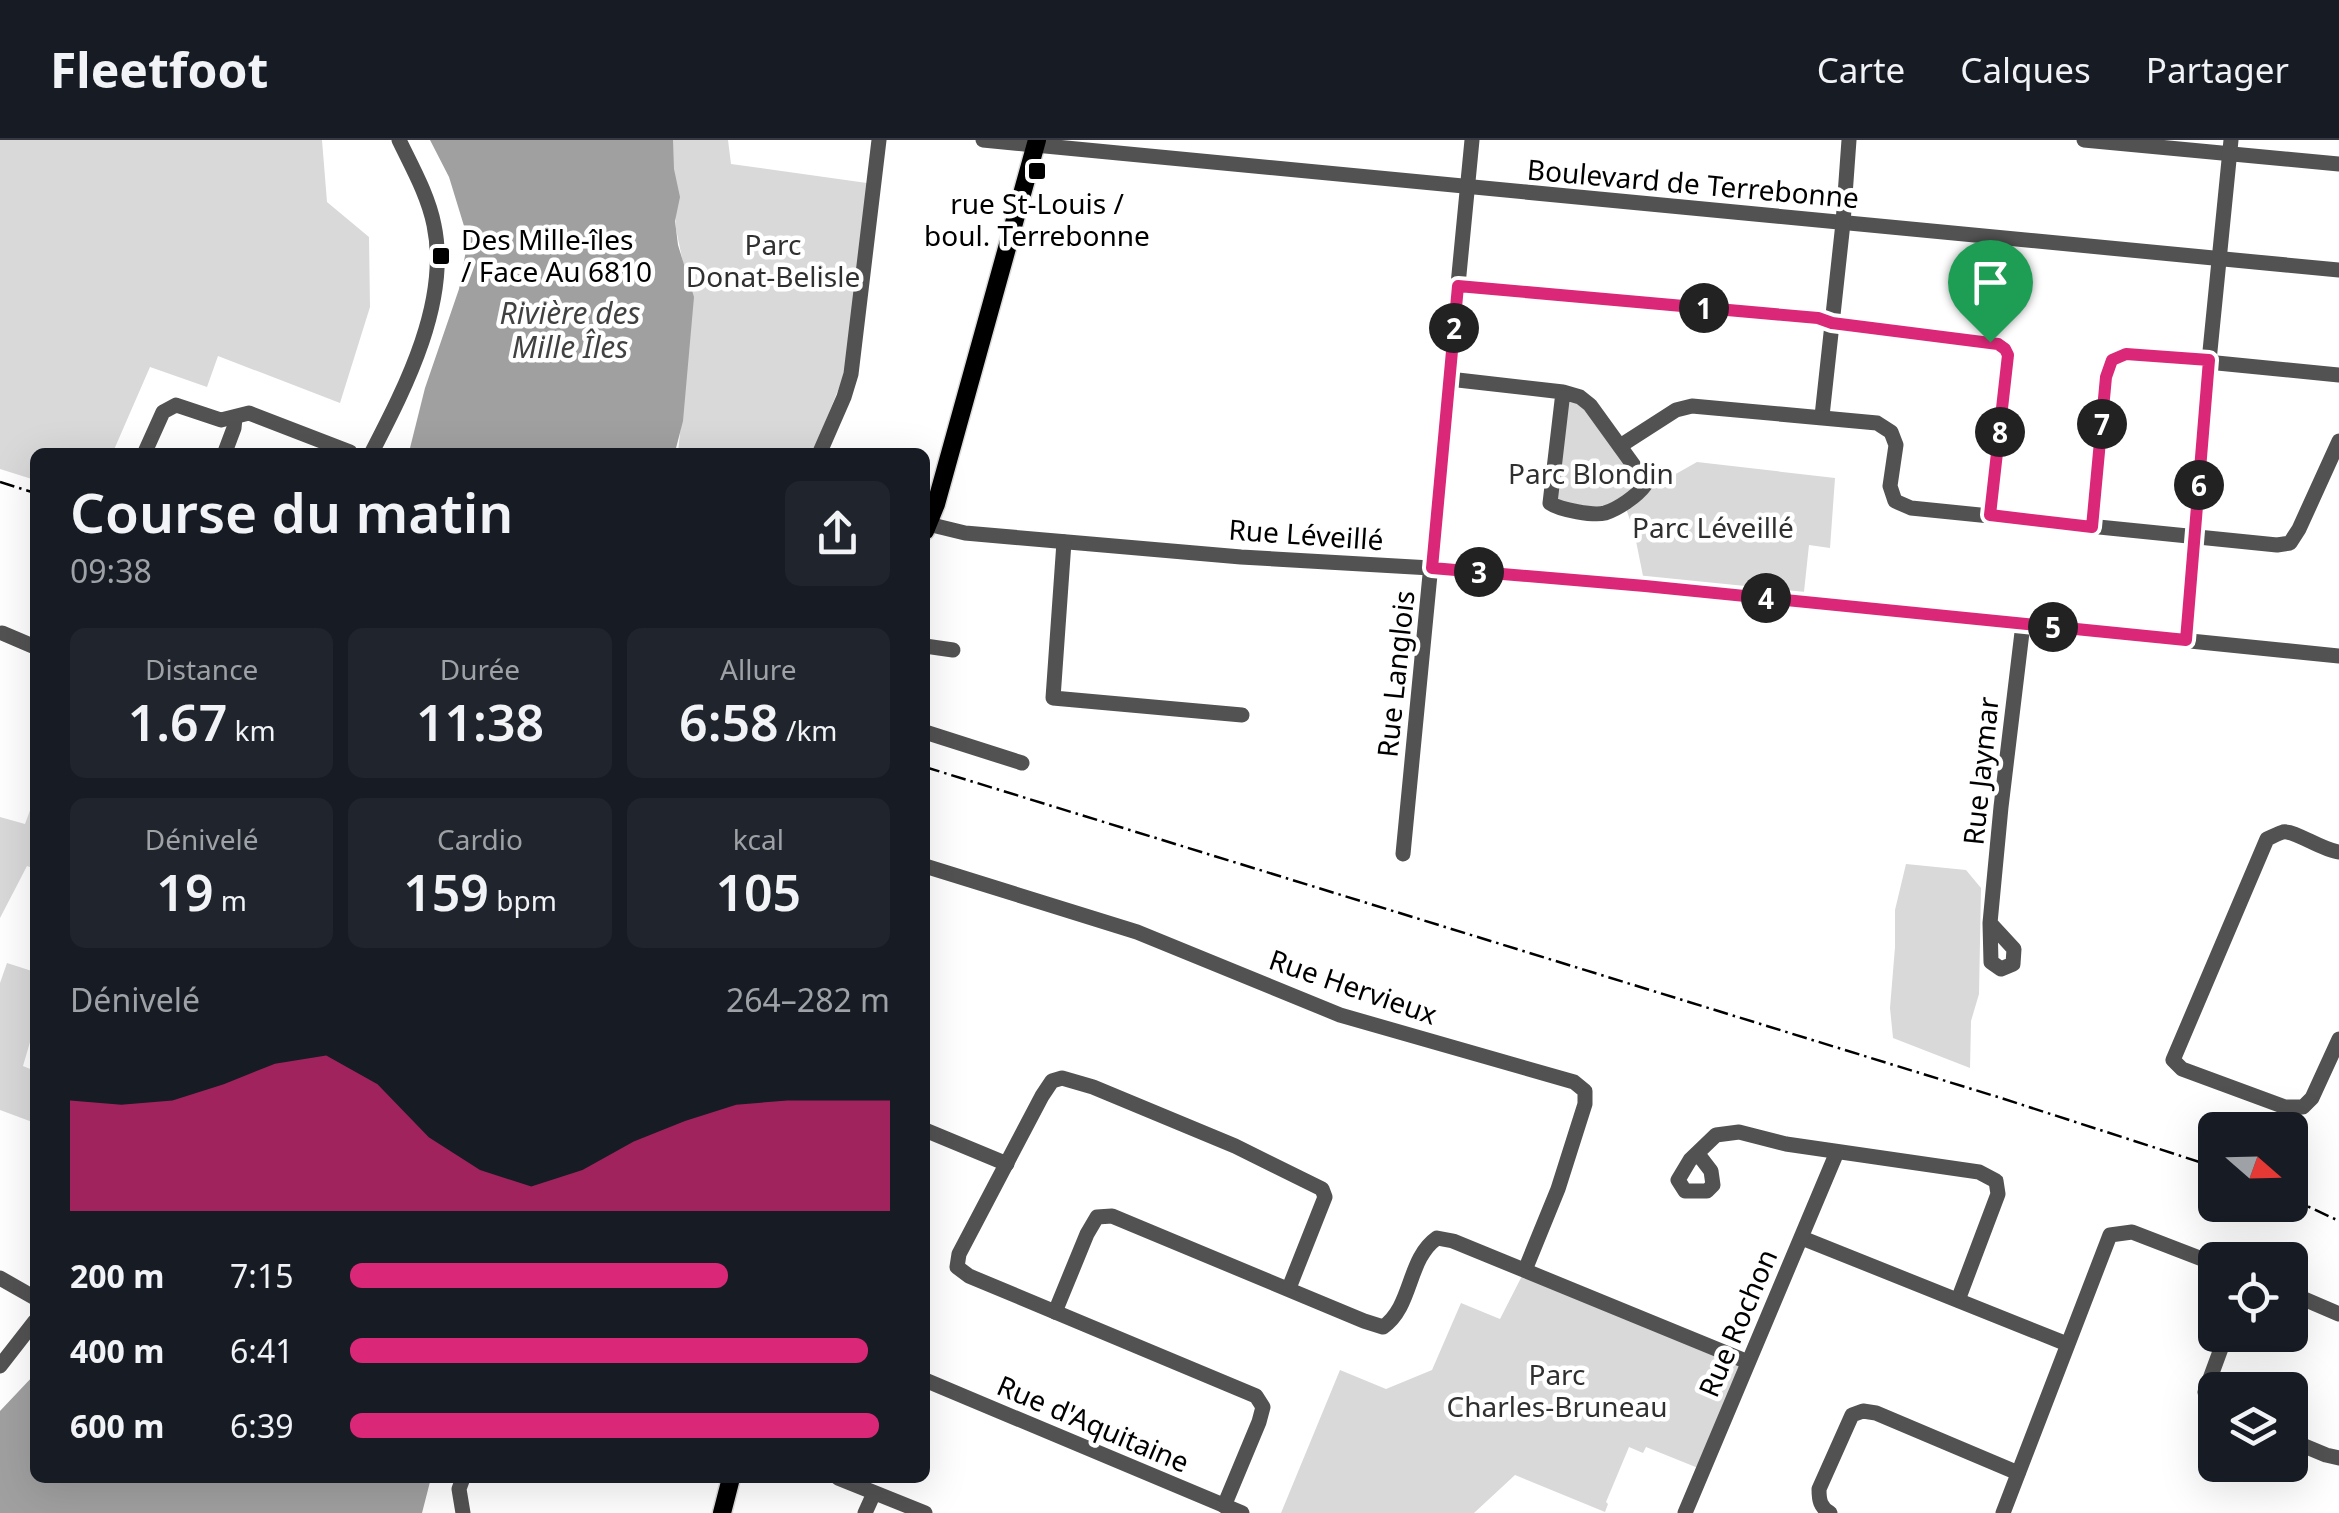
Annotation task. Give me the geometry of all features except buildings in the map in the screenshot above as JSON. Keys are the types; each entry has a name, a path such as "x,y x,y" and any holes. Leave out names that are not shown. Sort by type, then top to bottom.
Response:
{"main road":[{"path":"930,518 1037,143"},
{"path":"722,1513 730,1483"}],"street":[{"path":"374,448 399,400 432,312 438,276 435,227 423,190 398,140"},
{"path":"822,448 851,374 879,140"},
{"name":"Boulevard de Terrebonne","path":"982,140 2339,270"},
{"name":"Rue Langlois","path":"1403,854 1472,140"},
{"path":"1822,416 1850,140"},
{"path":"2084,140 2230,147 2339,164"},
{"path":"2186,640 2230,147"},
{"path":"1458,286 1818,318 1832,323 1990,342 2005,349 2008,355 1990,515"},
{"path":"2092,527 2106,377 2112,360 2126,354 2339,374"},
{"path":"1449,378 1563,392 1590,405 1645,485 1603,514 1558,508 1550,503 1563,392"},
{"path":"147,448 163,412 176,405 221,420 249,413 340,448"},
{"path":"1620,446 1676,410 1692,406 1878,422 1891,432 1896,444 1890,486 1895,501 1911,508 2276,546 2290,543 2339,441"},
{"path":"226,448 235,418"},
{"name":"Rue Léveillé","path":"930,528 1241,557 1645,586 2339,656"},
{"path":"1064,542 1054,698 1242,715"},
{"name":"Rue Jaymar","path":"1990,923 2023,624"},
{"path":"2,634 30,644"},
{"path":"930,647 953,650"},
{"path":"930,734 1022,763"},
{"path":"2339,852 2291,833 2282,832 2267,839 2173,1060 2182,1069 2286,1106 2303,1107 2312,1098 2339,1039"},
{"name":"Rue Hervieux","path":"930,868 1136,932 1340,1015 1574,1082 1584,1091 1585,1104 1558,1189 1524,1270"},
{"path":"1224,1506 1260,1422 1263,1407 1256,1396 969,1276 956,1267 959,1254 1042,1096 1052,1081 1062,1078 1235,1146 1322,1189 1325,1197 1289,1288"},
{"path":"930,1132 1008,1164"},
{"path":"1698,1154 1716,1134 1739,1132 1786,1144 1979,1172 1996,1180 1998,1194 1958,1300"},
{"name":"Rue Rochon","path":"1686,1513 1837,1152"},
{"path":"1055,1312 1096,1218 1112,1216 1383,1327 1395,1318 1425,1246 1437,1238 1454,1241 1748,1362"},
{"path":"2002,1513 2110,1235 2132,1232 2198,1257"},
{"path":"1802,1238 2067,1344"},
{"path":"0,1278 30,1295"},
{"path":"2308,1301 2339,1314"},
{"path":"0,1366 30,1327"},
{"name":"Rue d'Aquitaine","path":"930,1382 1242,1513"},
{"path":"1830,1513 1819,1500 1819,1489 1852,1414 1864,1411 2018,1473"},
{"path":"2308,1448 2339,1458"},
{"path":"461,1483 462,1513"},
{"path":"851,1483 925,1513"},
{"path":"865,1513 874,1492"}],"green space":[{"path":"0,140 322,140 327,202 369,237 370,307 340,403 218,356 207,387 150,367 115,448 30,448 30,478 0,469"},
{"name":"Parc Donat-Belisle","path":"670,140 728,140 731,164 874,184 847,368 815,448 678,448 686,378 687,282 676,229"},
{"name":"Parc Léveillé","path":"1563,392 1580,397 1645,485 1658,484 1697,462 1835,478 1830,548 1809,545 1803,601 1645,586 1624,503 1603,514 1549,497"},
{"path":"30,810 30,867 27,866 0,918 0,817 25,824"},
{"path":"1906,864 1966,870 1981,888 1979,994 1971,1021 1970,1068 1893,1038 1890,1008 1895,910"},
{"path":"7,963 30,970 30,1042 23,1066 30,1069 30,1121 0,1110 0,983"},
{"name":"Parc Charles-Bruneau","path":"1525,1270 1748,1362 1703,1470 1646,1447 1643,1453 1629,1447 1605,1512 1515,1475 1474,1513 1281,1513 1340,1370 1386,1389 1432,1370 1461,1303 1500,1319"}],"water":[{"name":"Rivière des Mille Îles","path":"430,140 673,140 680,197 675,221 678,245 694,297 683,421 676,448 410,448 425,388 459,289 468,239 449,177"},
{"path":"30,1379 30,1483 430,1483 422,1513 0,1513 0,1411"}],"railway":[{"path":"0,482 30,491"},
{"path":"930,769 2198,1162"},
{"path":"2308,1206 2339,1221"}],"place":[{"name":"rue St-Louis / boul. Terrebonne","path":"1037,171"},
{"name":"Des Mille-îles / Face Au 6810","path":"441,256"}],"route":[{"path":"1458,286 1818,318 1832,323 1990,342 2005,349 2008,355 1990,515 2092,527 2106,377 2112,360 2126,354 2209,360 2186,640 1432,568 1458,286"}],"park label":[{"name":"Parc Blondin","path":"1591,474"}]}
